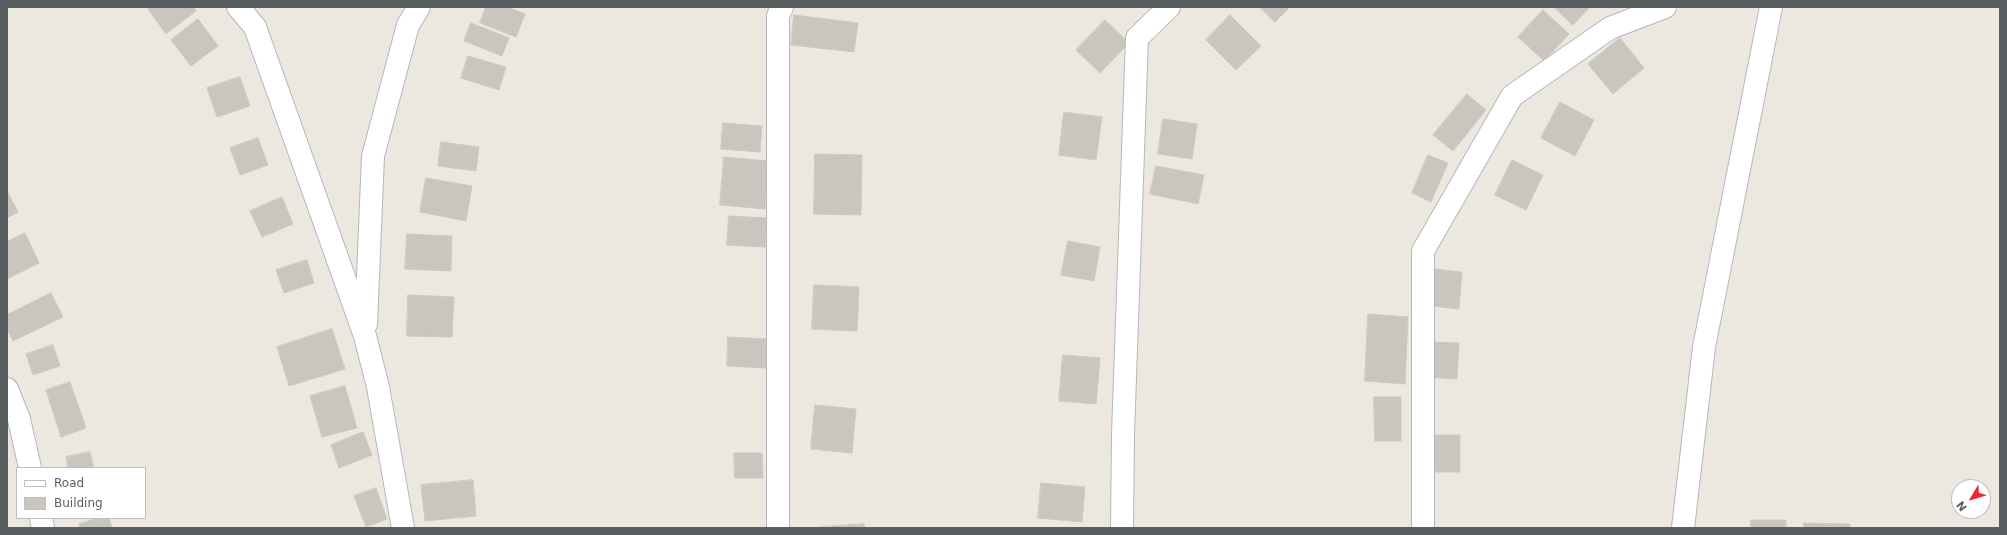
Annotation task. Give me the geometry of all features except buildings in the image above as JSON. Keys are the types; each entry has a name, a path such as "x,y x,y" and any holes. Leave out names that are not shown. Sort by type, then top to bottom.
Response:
{"street":[{"path":"238,7 255,27 365,336 378,387 402,528"},
{"path":"365,336 373,156 408,25 419,7"},
{"path":"778,528 778,16 782,7"},
{"path":"1122,528 1123,426 1136,38 1169,7"},
{"path":"1423,528 1423,250 1512,96 1610,28 1666,7"},
{"path":"1683,528 1704,347 1771,7"},
{"path":"7,389 19,419 30,467"}]}
